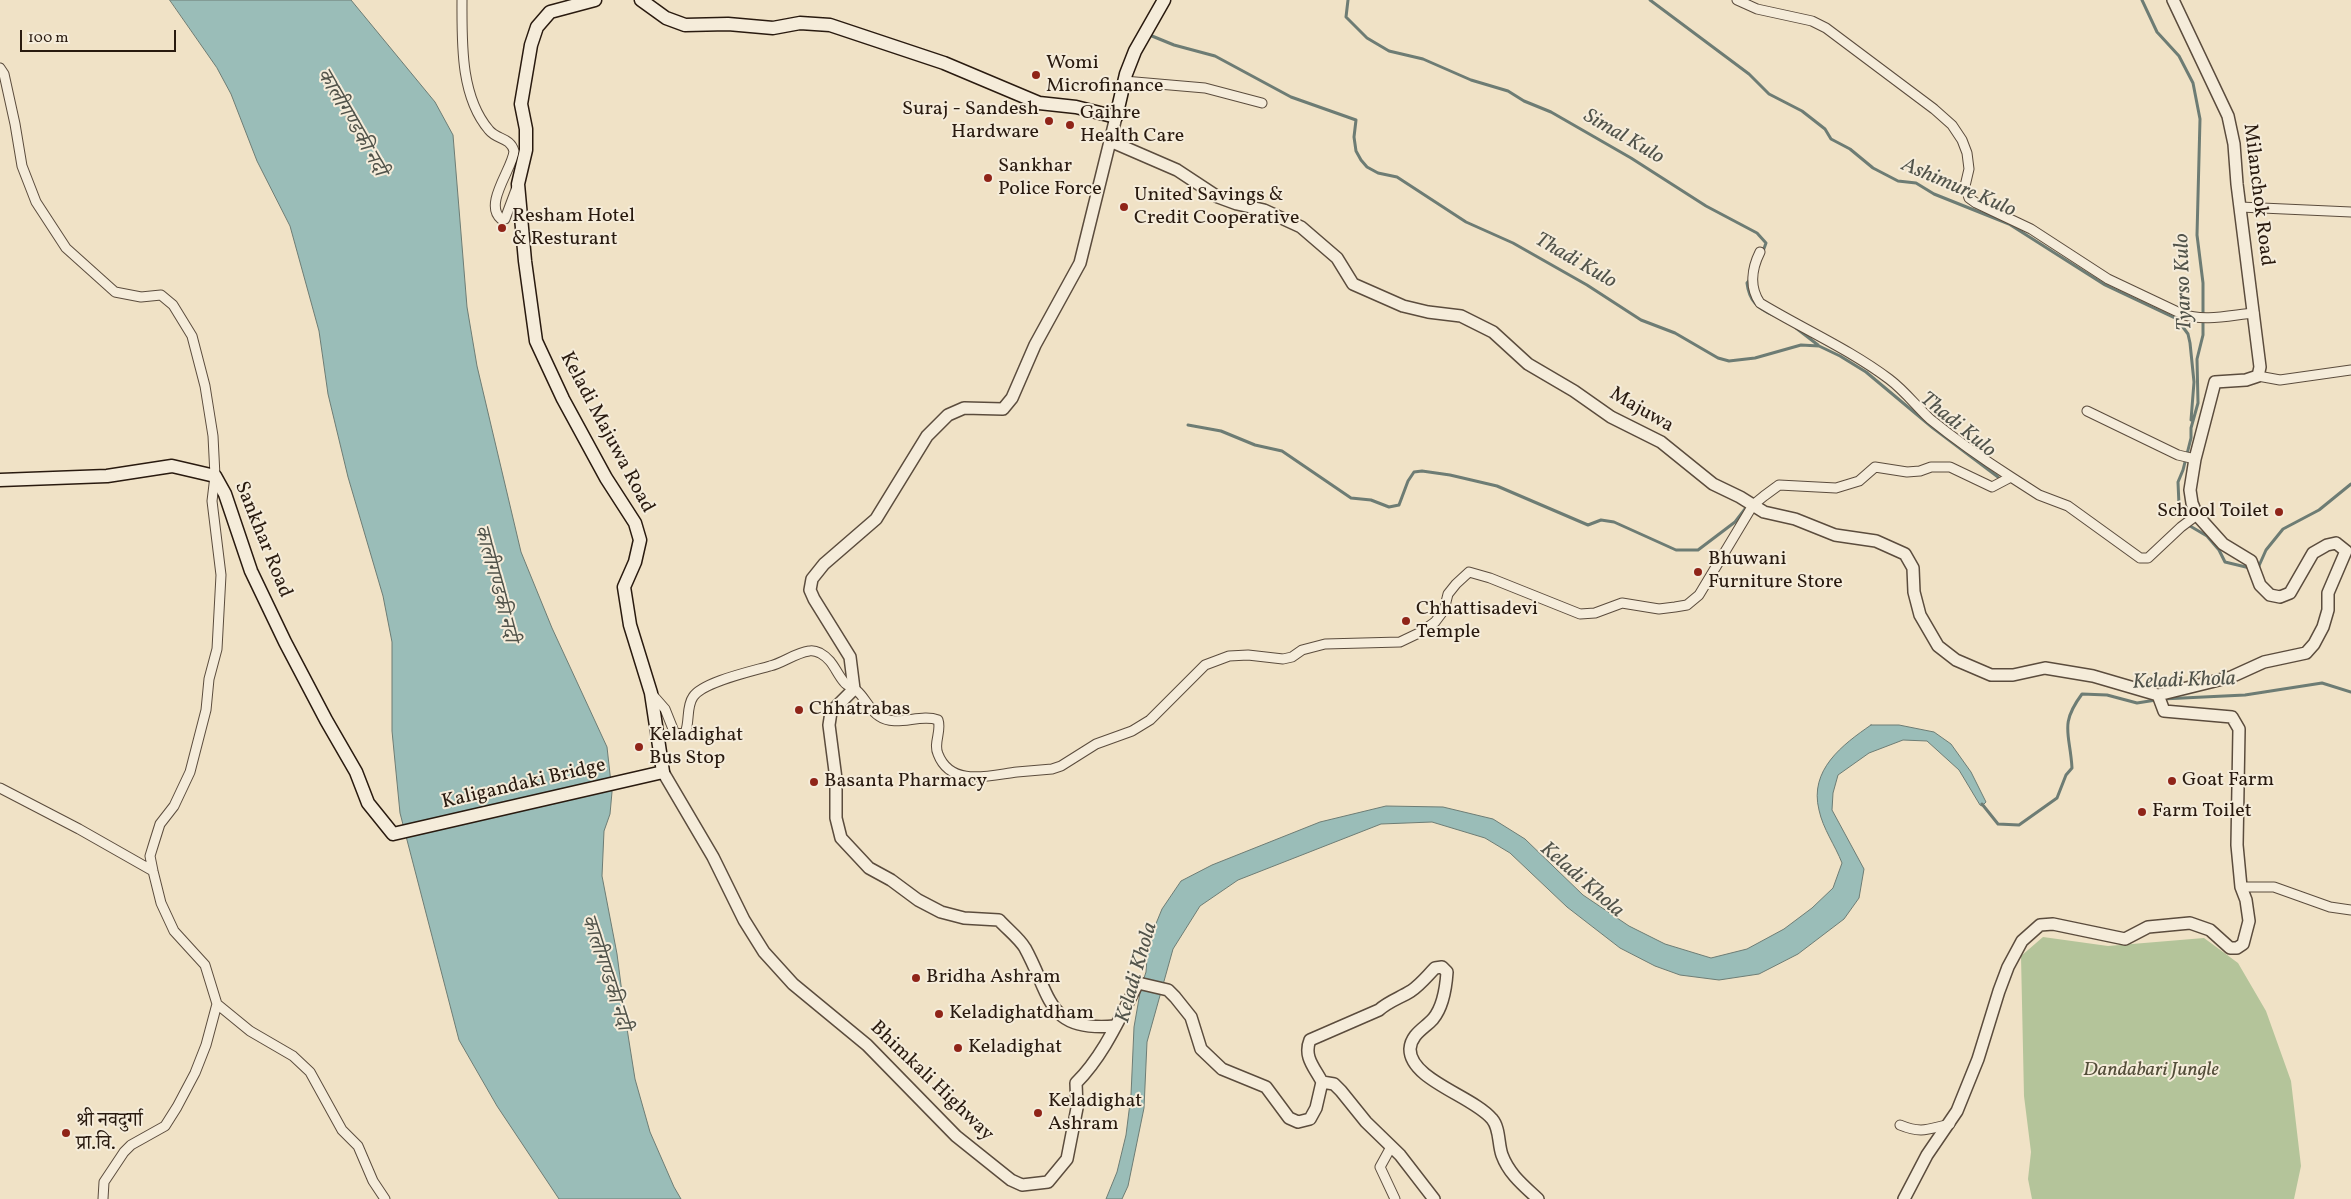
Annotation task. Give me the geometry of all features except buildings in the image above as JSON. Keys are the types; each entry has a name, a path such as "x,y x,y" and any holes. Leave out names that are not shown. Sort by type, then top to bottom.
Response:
{"main road":[{"name":"Keladi Majuwa Road","path":"595,0 550,12 537,27 529,55 521,104 526,129 526,150 518,184 525,261 536,341 567,408 606,478 635,523 640,540 624,587 630,625 651,692 663,772"},
{"path":"641,0 666,18 685,24 728,24 772,28 800,23 830,25 944,63 1039,103 1076,107 1116,116 1124,81 1135,51 1164,0"},
{"name":"Sankhar Road","path":"0,480 107,476 172,466 215,476 225,494 251,571 285,642 356,772 368,803 393,834"},
{"name":"Kaligandaki Bridge","path":"393,834 663,772"}],"street":[{"path":"462,0 462,44 469,96 489,131 508,141 514,151 498,190 497,210 501,219 505,219 518,184"},
{"path":"1737,0 1756,9 1812,21 1826,28 1934,109 1952,125 1962,140 1967,153 1969,169 1966,186 1969,198 1976,203 2031,229 2108,279 2190,317 2254,313"},
{"name":"Milanchok Road","path":"2173,0 2188,26 2228,116 2234,144 2254,313 2260,367 2258,376"},
{"path":"0,68 4,74 22,166 36,202 66,248 115,292 141,297 161,295 173,305 192,336 205,386 213,436 215,476 212,500 221,576 218,649 209,679 206,710 190,772 174,806 160,824 150,856 161,902 174,931 206,965 217,1004 206,1045 195,1073 165,1126 131,1145 124,1152 104,1182 104,1199"},
{"path":"1124,81 1205,88 1262,103"},
{"path":"854,689 850,657 814,599 810,590 812,579 824,564 876,519 927,436 948,415 964,408 1003,409 1012,398 1035,345 1080,263 1116,116"},
{"name":"Majuwa","path":"1110,141 1177,170 1218,197 1237,204 1264,210 1301,227 1337,258 1354,284 1403,306 1428,312 1461,316 1493,332 1528,364 1574,391 1611,417 1662,442 1712,484 1764,512 1795,519 1836,535 1876,541 1905,554 1913,568 1914,592 1920,615 1938,646 1956,660 1991,675 2012,675 2045,668 2093,676 2158,694"},
{"path":"2240,207 2351,212"},
{"path":"1760,252 1752,268 1755,296 1760,303 1812,334 1844,348 1904,390 1929,418 2009,478 2039,495 2068,506 2140,558 2148,558 2181,526 2194,517"},
{"path":"1904,1199 1927,1155 1950,1124 1978,1059 2008,968 2022,941 2040,925 2053,924 2125,939 2148,927 2190,923 2210,930 2230,948 2237,948 2242,944 2249,922 2246,900 2241,887 2237,845 2239,729 2232,717 2162,710 2158,694 2231,677 2264,662 2306,653 2314,644 2323,627 2328,610 2328,593 2346,551 2336,543 2313,552 2290,593 2280,597 2270,595 2256,577 2250,561 2223,544 2194,517 2190,490 2194,459 2215,382 2246,380 2258,376 2280,380 2351,370"},
{"path":"2087,411 2178,455 2194,459"},
{"path":"651,692 665,708 675,734 685,734 690,702 699,691 734,676 771,666 811,650 825,656 834,665 844,683 854,689 879,717 898,720 929,716 938,720 940,726 937,752 948,768 957,773 979,778 1052,769 1061,766 1096,744 1132,731 1150,720 1205,665 1229,656 1248,655 1283,659 1292,657 1302,650 1325,644 1400,642 1421,632 1435,622 1444,610 1448,594 1469,572 1490,578 1580,614 1595,613 1622,604 1659,609 1687,605 1699,595 1753,505 1779,485 1836,488 1858,481 1875,467 1907,472 1920,471 1930,467 1950,467 1992,487 2009,478"},
{"path":"854,689 831,712 829,725 836,780 836,818 841,838 869,868 891,880 918,900 941,912 964,918 999,920 1024,946 1045,995 1060,1017 1087,1027 1115,1026"},
{"name":"Bhimkali Highway","path":"663,772 709,849 744,920 764,952 794,984 867,1045 956,1136 1012,1180 1022,1184 1048,1182 1067,1159 1076,1108 1076,1083 1090,1069 1139,983 1168,990 1191,1017 1201,1049 1222,1069 1266,1087 1288,1118 1298,1122 1310,1119 1316,1108 1322,1082"},
{"path":"0,788 80,829 153,871"},
{"path":"2241,887 2274,887 2330,907 2351,910"},
{"path":"1434,1199 1341,1091 1334,1084 1322,1082 1308,1056 1307,1047 1310,1040 1379,1010 1393,999 1408,993 1424,982 1435,968 1445,969 1447,972 1446,982 1434,1018 1414,1037 1411,1044 1410,1050 1414,1062 1421,1072 1459,1094 1492,1119 1497,1130 1502,1155 1509,1169 1515,1179 1538,1199"},
{"path":"217,1004 250,1031 293,1056 310,1072 342,1130 358,1146 374,1181 385,1199"},
{"path":"1900,1125 1919,1132 1950,1124"},
{"path":"1391,1147 1380,1167 1396,1199"}],"green space":[{"name":"Dandabari Jungle","path":"2043,937 2108,946 2204,938 2238,963 2266,1011 2291,1081 2301,1166 2294,1199 2032,1199 2028,1179 2031,1152 2024,1096 2021,956"}],"water":[{"name":"कालीगण्डकी नदी","path":"170,0 351,0 435,102 453,135 467,307 477,366 521,552 552,628 607,747 612,792 610,814 604,831 602,876 617,954 635,1079 650,1132 681,1199 559,1199 497,1106 459,1040 400,813 392,731 392,642 383,596 348,477 328,394 319,331 290,226 257,161 231,94 217,68"},
{"path":"1871,725 1899,725 1934,732 1951,744 1971,772 1986,802 1982,806 1980,805 1959,770 1927,741 1903,740 1869,753 1838,775 1833,793 1832,810 1864,869 1859,898 1844,919 1798,954 1759,974 1719,980 1680,975 1655,966 1620,948 1567,907 1510,853 1485,838 1432,822 1381,824 1238,880 1200,906 1173,949 1147,1042 1144,1108 1128,1186 1122,1199 1106,1199 1117,1172 1126,1135 1131,1095 1134,1027 1141,987 1146,972 1148,943 1162,909 1181,881 1212,865 1320,822 1386,806 1443,807 1493,819 1525,839 1583,895 1629,926 1665,944 1711,958 1747,949 1784,929 1812,908 1833,888 1842,863 1821,817 1817,796 1819,783 1823,771 1830,760 1849,741"}],"waterway":[{"name":"Simal Kulo","path":"1348,0 1346,17 1367,38 1389,51 1423,59 1471,80 1508,91 1524,101 1551,112 1631,158 1706,206 1757,233 1766,243 1762,254"},
{"name":"Ashimure Kulo","path":"1650,0 1749,74 1769,94 1802,111 1825,129 1831,139 1850,149 1873,168 1898,181 1916,183 1934,194 2009,224 2105,285 2177,319 2188,334 2190,343 2194,382 2191,420"},
{"name":"Tyarso Kulo","path":"2142,0 2157,32 2179,56 2193,83 2200,119 2197,235 2203,283 2203,335 2197,359 2198,403 2183,470 2178,482 2179,505 2190,526 2207,536 2219,550 2225,562 2250,568"},
{"name":"Thadi Kulo","path":"1152,36 1174,45 1215,56 1291,97 1356,120 1354,137 1356,151 1367,167 1378,173 1397,177 1466,222 1513,243 1587,285 1641,320 1675,333 1718,358 1729,361 1755,358 1801,345 1819,346 1840,356 1866,372 1933,428 1998,477"},
{"name":"Simal Kulo","path":"1751,278 1747,283 1752,299 1758,306 1773,315"},
{"name":"Simal Kulo","path":"1796,328 1818,345"},
{"path":"1188,425 1221,431 1255,445 1282,451 1351,498 1371,500 1389,507 1399,505 1408,481 1414,472 1422,471 1450,475 1497,486 1588,525 1601,520 1614,522 1676,550 1698,550 1735,522 1745,509"},
{"path":"2258,568 2266,550 2283,529 2319,510 2351,484"},
{"name":"Keladi Khola","path":"2162,699 2245,695 2322,683 2351,692"},
{"name":"Keladi Khola","path":"1982,804 1998,824 2019,825 2057,798 2066,775 2072,768 2068,722 2070,714 2082,694 2107,695 2137,703 2156,700"}],"place":[{"name":"Womi Microfinance","path":"1036,75"},
{"name":"Suraj - Sandesh Hardware","path":"1049,121"},
{"name":"Gaihre Health Care","path":"1070,125"},
{"name":"Sankhar Police Force","path":"988,178"},
{"name":"United Savings & Credit Cooperative","path":"1124,207"},
{"name":"Resham Hotel & Resturant","path":"502,228"},
{"name":"School Toilet","path":"2279,512"},
{"name":"Bhuwani Furniture Store","path":"1698,572"},
{"name":"Chhattisadevi Temple","path":"1406,621"},
{"name":"Chhatrabas","path":"799,710"},
{"name":"Keladighat Bus Stop","path":"639,747"},
{"name":"Goat Farm","path":"2172,781"},
{"name":"Basanta Pharmacy","path":"814,782"},
{"name":"Farm Toilet","path":"2142,812"},
{"name":"Bridha Ashram","path":"916,978"},
{"name":"Keladighatdham","path":"939,1014"},
{"name":"Keladighat","path":"958,1048"},
{"name":"Keladighat Ashram","path":"1038,1113"},
{"name":"श्री नवदुर्गा प्रा.वि.","path":"66,1133"}]}
